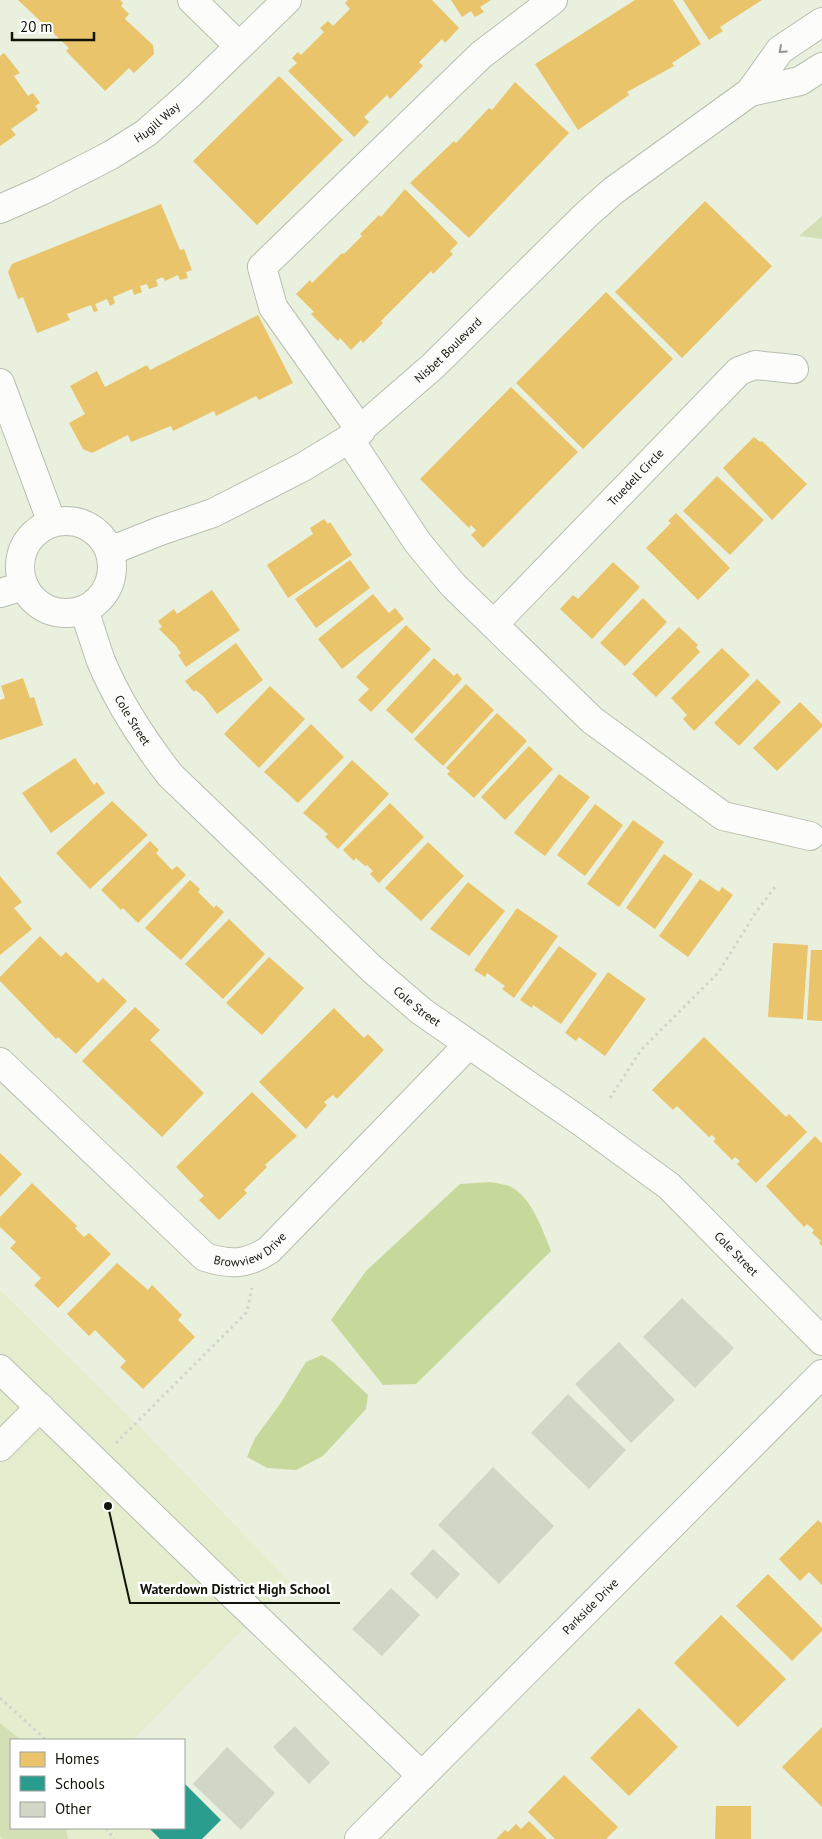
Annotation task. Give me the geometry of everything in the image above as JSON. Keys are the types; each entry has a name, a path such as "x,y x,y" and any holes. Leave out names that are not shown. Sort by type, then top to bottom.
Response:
{"street":[{"path":"192,0 239,46"},
{"name":"Hugill Way","path":"0,209 41,191 111,155 146,132 190,94 287,0"},
{"path":"554,0 481,55 262,267 273,307 355,435 418,543 453,585 592,720 723,816 810,836"},
{"name":"Nisbet Boulevard","path":"110,551 213,513 296,471 355,435 433,366 587,214 613,191 750,92 780,50 822,22"},
{"name":"Nisbet Boulevard","path":"750,92 800,81 822,67"},
{"name":"Truedell Circle","path":"494,624 739,371 755,365 794,369"},
{"path":"0,383 52,523"},
{"path":"80,522 93,529 103,538 110,551 113,565 111,579 106,592 84,610 70,613 56,612 43,607 32,598 12,590 20,574 20,561 30,538 40,529 52,523 80,522"},
{"name":"Cole Street","path":"84,610 102,661 125,708 147,745 170,775 372,969 421,1011 580,1121 669,1186 822,1341"},
{"name":"Browview Drive","path":"0,1062 205,1257 223,1263 240,1263 256,1258 269,1250 468,1045"},
{"path":"0,1368 422,1776"},
{"name":"Parkside Drive","path":"359,1839 822,1374"},
{"path":"0,1447 40,1407"}],"path":[{"path":"610,1098 641,1050 718,973 756,912 775,886"},
{"path":"110,1444 118,1442 247,1312 252,1288"},
{"path":"0,1698 45,1739"}],"shaded area":[{"path":"822,216 822,239 799,236"},
{"path":"490,1182 509,1186 524,1197 535,1214 551,1251 416,1384 383,1385 331,1320 366,1271 460,1184"},
{"path":"0,1290 143,1430 290,1582 134,1739 10,1739 10,1829 162,1829 173,1839 0,1839"},
{"path":"322,1355 333,1362 368,1395 366,1409 323,1456 296,1470 267,1468 247,1457 255,1438 280,1404 306,1362"},
{"path":"0,1723 20,1739 10,1739 10,1829 66,1829 68,1839 3,1839 0,1836"}],"building: Homes":[{"path":"18,0 120,0 123,3 121,6 129,14 125,19 153,45 154,54 134,73 129,68 105,91 66,51 69,48"},
{"path":"348,0 432,0 459,28 445,43 442,39 419,62 423,66 390,99 387,95 364,117 369,122 354,137 288,71 297,63 292,58 298,52 301,55 324,32 320,28 328,21 333,26 350,9 345,3"},
{"path":"451,0 491,0 480,7 484,12 475,17 471,11 462,17"},
{"path":"635,0 673,0 701,44 672,63 674,66 627,92 629,95 578,130 535,64"},
{"path":"683,0 762,0 720,27 723,31 709,40"},
{"path":"4,53 20,73 14,76 28,96 33,93 40,103 35,106 38,110 11,129 16,135 0,146 0,56"},
{"path":"279,76 343,140 257,225 193,161"},
{"path":"515,82 569,133 469,238 410,183 454,141 456,143 489,108 492,110"},
{"path":"405,189 458,243 450,251 453,254 433,274 431,271 381,321 383,323 363,343 361,340 351,350 340,338 338,341 311,314 314,312 296,294 310,280 312,283 342,253 344,254 362,236 360,234 379,215 381,217"},
{"path":"705,201 772,266 682,358 615,292"},
{"path":"161,204 180,250 184,249 192,270 186,272 188,278 180,280 178,275 165,281 163,277 156,280 158,286 149,289 147,284 140,286 142,292 134,295 132,289 113,297 115,303 110,306 107,299 95,304 98,311 94,312 91,305 67,314 70,320 37,333 23,297 18,299 8,272 12,264"},
{"path":"606,292 673,359 583,449 516,383"},
{"path":"258,315 293,383 259,400 256,396 216,416 214,411 173,431 171,426 131,442 128,435 92,453 83,449 69,423 85,414 70,386 97,371 105,387 147,365 150,370"},
{"path":"511,387 578,452 483,548 471,535 476,530 471,525 469,528 420,479"},
{"path":"754,437 760,442 762,441 807,484 772,520 723,468"},
{"path":"717,476 764,520 730,555 683,511"},
{"path":"676,513 730,568 698,600 646,548 671,523 668,521"},
{"path":"324,519 328,524 330,522 352,555 288,598 267,565 313,534 310,528"},
{"path":"350,560 370,588 316,628 295,599"},
{"path":"613,562 640,587 592,639 560,609 573,595 578,599"},
{"path":"212,590 240,630 186,667 178,655 181,653 159,629 162,627 158,621 174,609 177,614"},
{"path":"373,594 389,613 395,608 404,619 342,669 318,639"},
{"path":"643,598 667,622 625,666 600,643"},
{"path":"406,625 431,649 371,712 358,700 369,689 356,677"},
{"path":"679,627 698,645 696,647 700,652 656,697 632,674"},
{"path":"236,643 263,680 217,714 204,697 196,690 194,692 185,681"},
{"path":"722,648 750,675 694,731 683,719 687,715 671,698"},
{"path":"434,658 454,676 457,673 462,679 412,734 386,710"},
{"path":"23,678 30,698 34,697 43,725 0,740 0,700 5,698 1,686"},
{"path":"757,679 781,702 739,746 714,723"},
{"path":"466,684 494,710 443,766 414,739"},
{"path":"270,686 305,719 259,768 224,734"},
{"path":"800,702 822,724 822,727 777,771 753,748"},
{"path":"497,713 527,741 474,798 447,774 450,771 446,768"},
{"path":"311,724 344,757 298,803 264,772"},
{"path":"529,746 553,769 505,820 481,797"},
{"path":"75,758 94,785 97,782 105,793 51,833 22,793"},
{"path":"352,760 389,794 338,849 325,837 328,834 303,813"},
{"path":"559,774 590,797 545,856 514,833"},
{"path":"112,801 148,835 90,889 56,853"},
{"path":"390,803 424,837 379,883 370,874 373,871 367,865 365,866 356,858 354,861 343,850"},
{"path":"595,804 623,825 585,876 557,855"},
{"path":"633,820 664,842 619,907 587,884"},
{"path":"150,841 159,850 156,853 172,870 177,866 186,875 138,923 123,908 121,910 101,890"},
{"path":"428,842 464,876 421,921 385,888"},
{"path":"664,854 693,874 655,929 626,908"},
{"path":"0,876 22,902 14,908 32,929 0,955"},
{"path":"700,879 719,892 722,887 733,895 688,957 659,936"},
{"path":"190,880 200,889 198,892 214,908 216,905 224,912 181,960 145,928"},
{"path":"468,882 505,911 469,956 430,929"},
{"path":"517,908 558,936 514,998 502,989 505,986 487,973 485,977 474,970"},
{"path":"229,919 265,954 223,999 185,964"},
{"path":"40,936 61,957 66,952 98,983 103,978 127,1001 76,1054 58,1037 56,1039 0,981 0,977"},
{"path":"773,943 808,945 803,1019 768,1017"},
{"path":"559,946 597,974 561,1024 533,1005 532,1008 520,1000"},
{"path":"811,950 822,950 822,1021 807,1020"},
{"path":"269,957 304,988 262,1035 226,1003"},
{"path":"608,972 646,999 605,1056 579,1037 576,1041 565,1033"},
{"path":"135,1007 160,1030 150,1040 204,1093 162,1137 82,1061"},
{"path":"334,1008 364,1038 368,1034 384,1050 337,1099 333,1095 324,1102 327,1105 306,1129 259,1082"},
{"path":"704,1037 786,1117 789,1114 807,1132 756,1183 737,1164 740,1161 735,1157 732,1160 713,1141 716,1139 712,1135 709,1137 677,1106 673,1110 652,1090"},
{"path":"252,1092 297,1136 265,1165 267,1167 244,1190 247,1193 219,1220 199,1200 204,1196 176,1167"},
{"path":"815,1136 822,1143 822,1246 819,1243 821,1241 812,1233 814,1230 807,1224 804,1227 766,1186"},
{"path":"0,1153 22,1174 0,1197"},
{"path":"32,1183 77,1226 75,1228 84,1237 89,1233 111,1254 58,1308 34,1285 41,1278 10,1248 16,1242 0,1227 0,1217"},
{"path":"117,1263 148,1290 152,1285 182,1315 178,1320 195,1337 143,1389 120,1367 126,1361 95,1330 89,1336 67,1314"},
{"path":"818,1520 822,1524 822,1585 809,1572 800,1581 779,1559"},
{"path":"768,1574 822,1628 822,1631 792,1661 736,1606"},
{"path":"721,1615 786,1679 738,1727 674,1663"},
{"path":"639,1708 678,1747 629,1796 590,1758"},
{"path":"822,1727 822,1807 782,1767"},
{"path":"564,1775 618,1827 606,1839 555,1839 528,1812"},
{"path":"716,1806 751,1806 751,1839 715,1839"},
{"path":"529,1821 547,1839 496,1839 505,1830 508,1832 516,1824 521,1829"}],"building: Schools":[{"path":"185,1784 221,1820 202,1839 160,1839 150,1829 185,1829"}],"building: Other":[{"path":"682,1298 734,1348 695,1388 643,1337"},
{"path":"619,1342 675,1400 631,1443 575,1384"},
{"path":"568,1394 626,1450 589,1489 531,1433"},
{"path":"493,1467 554,1526 499,1584 438,1525"},
{"path":"433,1549 460,1574 437,1599 410,1574"},
{"path":"391,1588 420,1615 382,1656 352,1629"},
{"path":"295,1726 330,1763 309,1784 273,1747"},
{"path":"227,1747 275,1793 241,1830 193,1784"}],"place":[{"name":"Waterdown District High School","path":"108,1506"}]}
